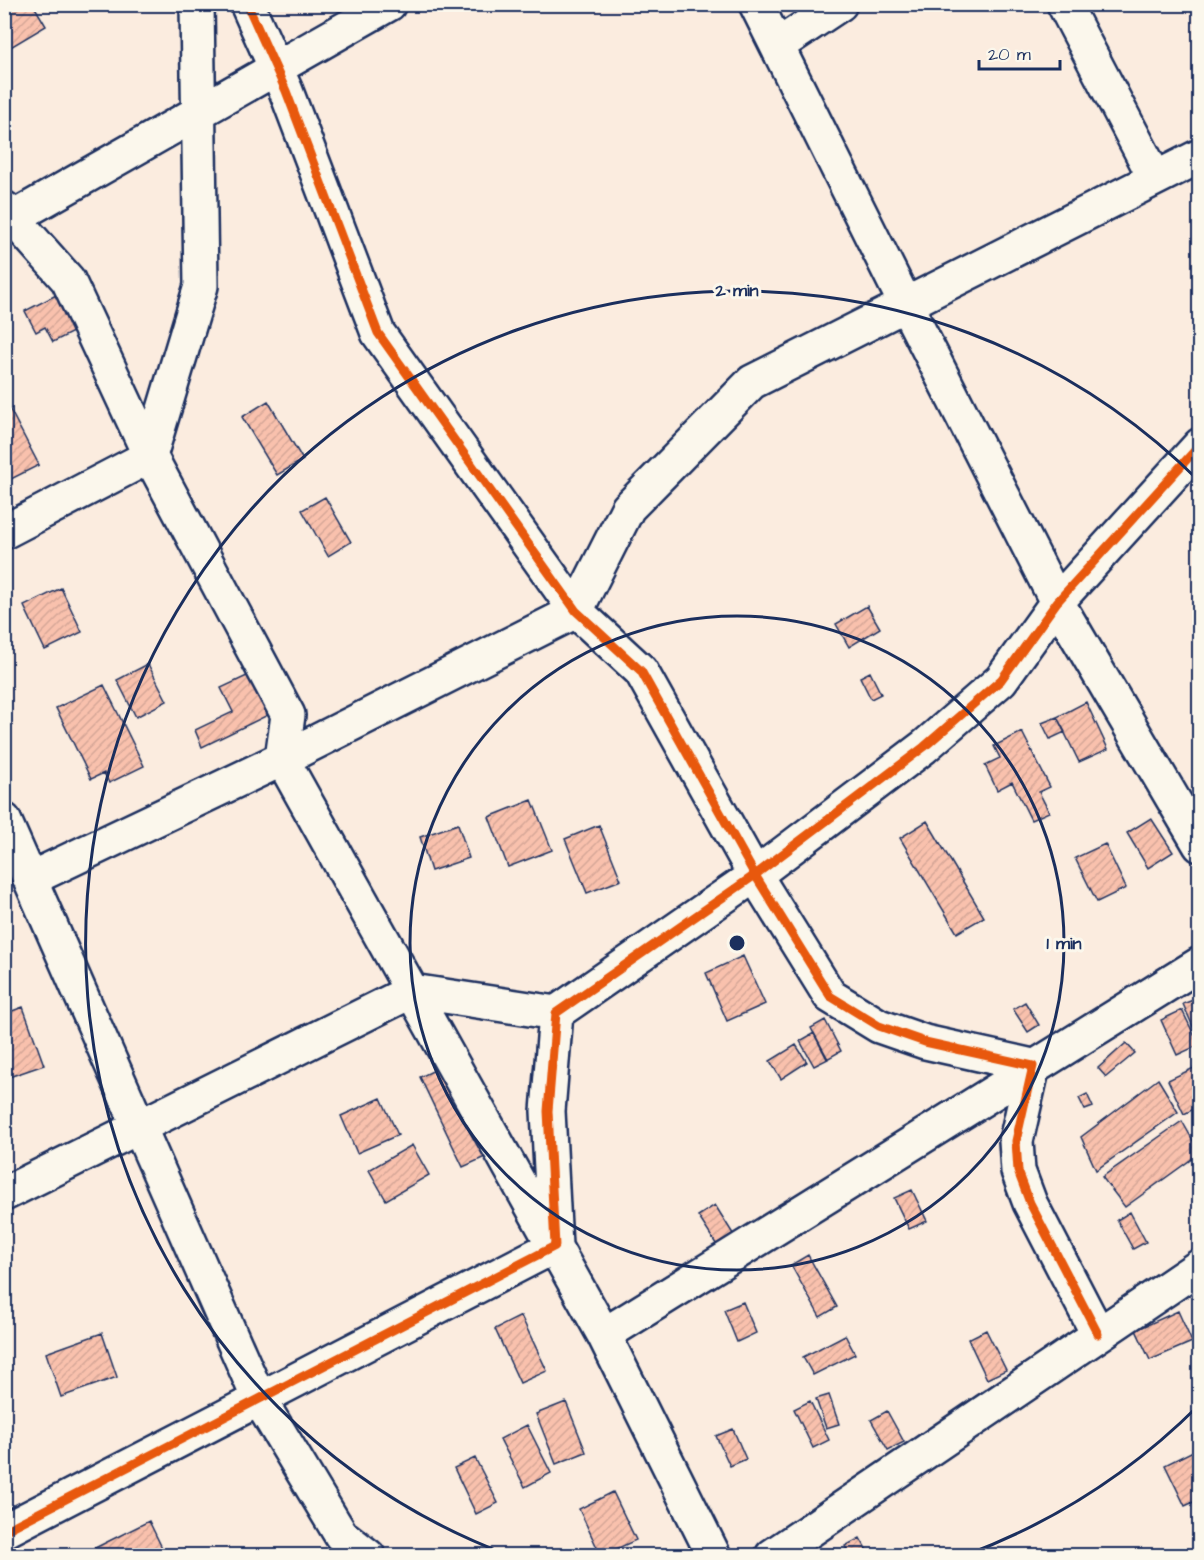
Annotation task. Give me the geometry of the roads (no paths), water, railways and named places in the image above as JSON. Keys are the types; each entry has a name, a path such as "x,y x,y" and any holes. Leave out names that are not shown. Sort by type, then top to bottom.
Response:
{"street":[{"path":"4,532 150,456 201,286 197,4"},
{"path":"247,4 276,68 378,333 576,611 641,671 755,875 830,996 879,1026 925,1042 1033,1066"},
{"path":"389,4 199,113 7,216 68,280 150,456 288,715 282,759 604,1335 714,1556"},
{"path":"756,4 1057,602 1200,845"},
{"path":"777,46 840,4"},
{"path":"1064,4 1155,178"},
{"path":"30,879 282,759 576,611 628,508 752,382 1200,156"},
{"path":"4,1194 412,991 556,1013 755,875 924,747 1001,680 1057,602 1200,445"},
{"path":"4,820 260,1399 341,1535 368,1556"},
{"path":"604,1335 1200,964"},
{"path":"555,1246 548,1111 556,1013"},
{"path":"1033,1066 1016,1142 1018,1171 1030,1203 1098,1334"},
{"path":"4,1531 555,1246"},
{"path":"772,1556 1200,1266"}]}
